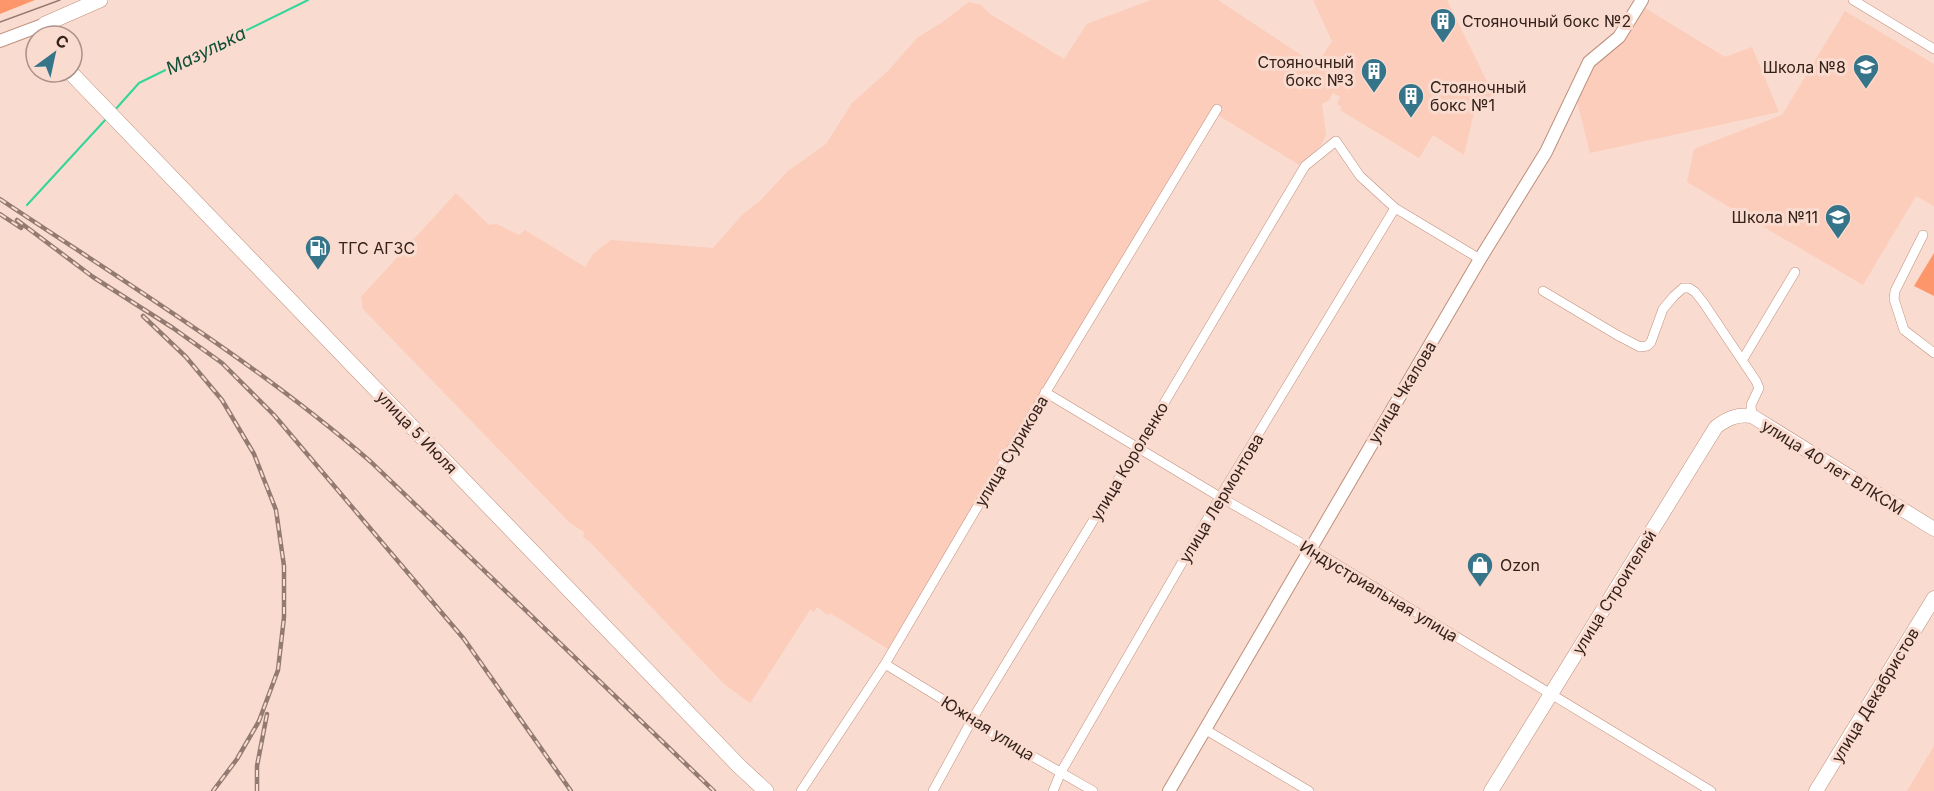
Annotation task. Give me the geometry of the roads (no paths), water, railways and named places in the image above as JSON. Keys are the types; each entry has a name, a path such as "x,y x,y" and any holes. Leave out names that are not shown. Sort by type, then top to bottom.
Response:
{"highway":[{"path":"58,24 100,0"},
{"name":"улица 5 Июля","path":"82,84 739,766 766,791"}],"main road":[{"name":"улица Строителей","path":"1491,791 1716,426 1740,414 1752,416"},
{"name":"улица 40 лет ВЛКСМ","path":"1752,416 1934,530"},
{"name":"улица Декабристов","path":"1816,791 1934,598"}],"street":[{"name":"улица Чкалова","path":"1168,791 1206,730 1480,259 1546,152 1589,62 1619,37 1642,0"},
{"path":"1853,0 1934,48"},
{"path":"0,41 24,35"},
{"name":"улица Сурикова","path":"801,791 885,664 1045,392 1217,108"},
{"name":"улица Короленко","path":"933,791 973,718 1305,166 1336,141 1360,176 1395,208"},
{"path":"1395,208 1480,259"},
{"name":"улица Лермонтова","path":"1053,791 1061,772 1220,497 1395,208"},
{"path":"1923,235 1894,291 1894,299 1904,330 1934,353"},
{"path":"1743,359 1795,272"},
{"name":"улица 40 лет ВЛКСМ","path":"1543,291 1640,347 1647,346 1651,342 1663,309 1683,288 1689,288 1703,302 1743,359 1759,388 1751,405 1752,416"},
{"name":"Индустриальная улица","path":"1045,392 1310,548 1711,791"},
{"name":"Южная улица","path":"885,664 973,718 978,725 1093,791"},
{"path":"1206,730 1309,791"}],"waterway":[{"name":"Мазулька","path":"114,111 139,83 308,0"},
{"name":"Мазулька","path":"27,205 107,118"}],"tram line":[{"path":"0,22 60,0"}],"railway":[{"path":"0,199 237,357 371,462 714,791"},
{"path":"0,214 21,228"},
{"path":"17,220 93,277 173,328 222,363 274,415 464,639 571,791"},
{"path":"143,316 186,357 222,400 254,454 276,510 284,566 284,617 278,670 259,721 237,759 213,791"},
{"path":"257,791 257,766 267,714"}],"place":[{"name":"Стояночный бокс №2","path":"1443,44"},
{"name":"Школа №8","path":"1866,90"},
{"name":"Стояночный бокс №3","path":"1374,94"},
{"name":"Стояночный бокс №1","path":"1411,119"},
{"name":"Школа №11","path":"1838,240"},
{"name":"ТГС АГЗС","path":"318,271"},
{"name":"Ozon","path":"1480,588"}]}
